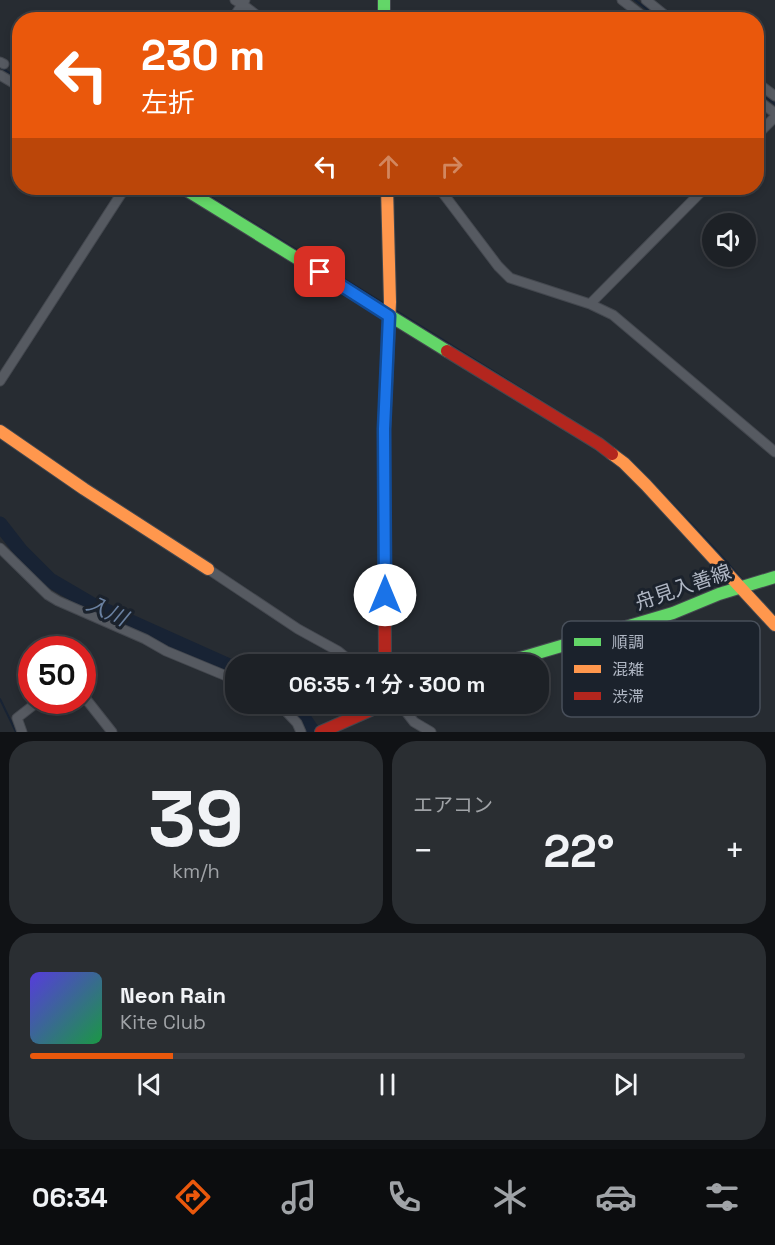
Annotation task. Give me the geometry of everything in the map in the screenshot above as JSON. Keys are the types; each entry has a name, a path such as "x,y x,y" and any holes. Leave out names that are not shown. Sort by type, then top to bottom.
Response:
{"street":[{"path":"622,0 638,12"},
{"path":"646,0 661,12"},
{"path":"241,1 254,12"},
{"path":"764,127 775,115"},
{"path":"0,381 120,195"},
{"path":"194,195 330,278 390,310 599,444 624,463 775,625"},
{"path":"386,654 384,429 390,310 387,195"},
{"path":"444,195 498,266 510,278 590,304 613,315 775,452"},
{"path":"590,304 698,195"},
{"path":"0,431 84,489 298,629 342,654"},
{"path":"0,548 48,595 58,601 225,675"},
{"name":"舟見入善線","path":"646,621 740,587 775,577"},
{"name":"舟見入善線","path":"534,654 562,646"},
{"path":"96,712 112,732"},
{"path":"21,714 16,718 22,732"},
{"path":"288,714 297,723 301,732"},
{"path":"323,732 362,714"},
{"path":"408,714 414,722 430,732"}],"waterway":[{"path":"635,0 651,12"},
{"path":"0,67 12,74"},
{"path":"764,96 775,104"},
{"path":"207,195 385,304"},
{"path":"395,310 589,431"},
{"path":"608,444 625,457"},
{"path":"630,460 745,583"},
{"name":"入川","path":"0,524 21,551 50,580 91,604 225,664"},
{"path":"751,589 761,601"},
{"path":"0,699 16,732"},
{"name":"入川","path":"301,714 313,732"}],"traffic: fast":[{"path":"384,0 384,12"},
{"path":"194,195 447,351"},
{"path":"646,621 673,613 719,594 775,577"},
{"path":"534,654 562,646"}],"traffic: slow":[{"path":"384,472 390,302 387,195"},
{"path":"0,431 84,489 208,569"},
{"path":"612,454 646,485 775,625"}],"traffic: jam":[{"path":"447,351 612,454"},
{"path":"384,472 385,654"},
{"path":"321,732 362,714"}],"route":[{"path":"320,272 389,316 384,429 385,595"}]}
